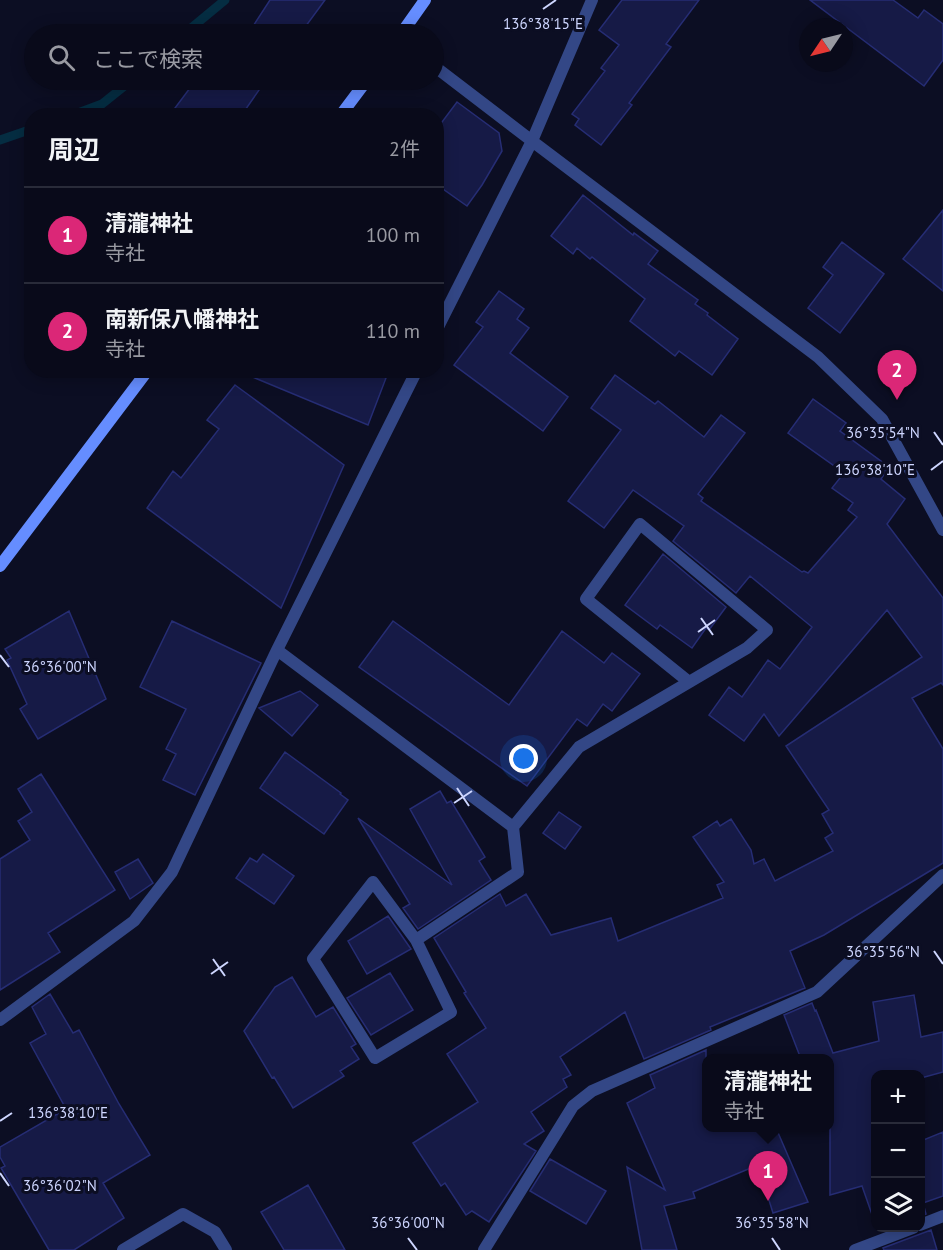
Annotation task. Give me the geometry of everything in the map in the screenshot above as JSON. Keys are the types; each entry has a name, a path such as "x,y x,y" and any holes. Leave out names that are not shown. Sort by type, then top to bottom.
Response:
{"main road":[{"path":"408,24 425,0"},
{"path":"346,108 360,90"},
{"path":"0,566 142,378"}],"street":[{"path":"444,315 532,141 592,0"},
{"path":"444,74 826,365 882,419 943,530"},
{"path":"0,1020 134,921 172,872 277,650 413,378"},
{"path":"416,940 518,872 513,827 579,747 747,648 767,630 640,525 586,599 689,682"},
{"path":"277,650 513,827"},
{"path":"484,1250 573,1106 592,1091 817,992 943,875"},
{"path":"373,882 416,940 451,1012 375,1058 313,959 373,882"},
{"path":"123,1250 183,1214 215,1232 225,1250"},
{"path":"925,1223 943,1216"},
{"path":"855,1250 900,1232"}],"building":[{"path":"270,0 325,0 307,24 254,24"},
{"path":"622,0 699,0 666,44 671,47 629,103 632,105 601,145 575,125 579,119 572,114 605,71 601,68 619,45 599,30"},
{"path":"810,0 893,0 918,18 924,10 943,24 943,60 924,86 853,32 853,18 834,18"},
{"path":"188,90 259,90 247,108 175,108"},
{"path":"457,102 499,133 502,151 467,206 444,190 444,119"},
{"path":"583,195 633,235 634,233 658,251 648,264 698,300 695,304 738,339 712,375 679,351 675,356 630,321 645,299 592,257 590,259 577,248 573,254 551,236"},
{"path":"943,210 943,291 903,259"},
{"path":"842,242 884,274 840,333 808,308 833,275 823,267"},
{"path":"499,291 524,309 517,319 529,328 510,353 568,397 543,431 454,365 483,327 476,322"},
{"path":"615,375 655,404 658,401 704,437 721,415 745,433 698,494 703,498 701,501 802,572 808,573 857,517 848,510 853,503 832,488 844,473 788,433 813,399 846,423 840,431 889,467 881,479 905,499 887,524 943,598 943,685 941,683 912,698 943,749 943,863 824,935 790,951 805,988 710,1027 711,1030 644,1059 625,1012 560,1057 571,1075 563,1079 567,1087 531,1112 544,1131 524,1144 536,1151 489,1222 472,1211 466,1215 445,1183 441,1186 413,1143 478,1102 447,1054 486,1028 434,938 500,894 506,906 526,894 551,935 611,918 618,941 723,898 717,885 724,882 693,837 717,821 720,826 731,819 751,850 754,864 764,859 775,881 833,851 825,838 833,833 822,814 829,810 786,746 922,657 887,610 779,736 764,714 744,741 709,715 729,687 742,697 768,660 780,669 812,627 750,576 736,593 673,541 684,526 633,490 604,528 568,501 621,430 591,408"},
{"path":"255,378 386,378 368,425"},
{"path":"235,385 344,465 281,608 147,508 173,471 181,478 219,429 207,420"},
{"path":"663,554 726,607 709,630 706,628 692,648 660,625 657,629 625,605"},
{"path":"69,611 106,699 38,739 20,709 27,704 7,660 11,658 5,649"},
{"path":"172,621 261,663 195,795 163,780 176,754 166,749 186,709 140,687"},
{"path":"393,621 509,705 562,631 604,663 612,653 640,674 612,711 603,704 587,726 577,719 527,786 359,667"},
{"path":"300,691 318,705 292,736 259,708"},
{"path":"285,752 348,800 324,834 260,788"},
{"path":"41,774 115,890 48,933 60,952 0,990 0,859 30,840 18,821 32,812 18,789"},
{"path":"440,791 447,803 451,801 485,857 479,861 491,880 418,929 403,908 410,904 358,818 452,885 410,809"},
{"path":"559,812 581,827 565,849 543,833"},
{"path":"263,854 294,876 274,904 236,878 250,858 257,862"},
{"path":"138,859 153,883 130,899 115,872"},
{"path":"388,916 411,949 367,974 348,941"},
{"path":"390,973 413,1010 371,1035 347,998"},
{"path":"292,977 316,1017 333,1007 356,1044 351,1047 359,1059 340,1071 344,1076 293,1108 244,1031 275,987"},
{"path":"50,994 73,1033 79,1030 150,1155 103,1183 124,1218 74,1250 49,1250 1,1168 5,1166 0,1157 0,1147 66,1109 30,1043 46,1034 32,1007"},
{"path":"914,995 921,1037 943,1032 943,1072 925,1077 925,1070 871,1070 871,1212 862,1186 830,1195 830,1132 834,1132 834,1054 799,1054 784,1015 812,1003 833,1053 879,1041 873,1002"},
{"path":"706,1050 706,1054 702,1054 702,1132 778,1132 808,1202 773,1213 758,1165 693,1192 695,1198 664,1206 677,1250 642,1250 627,1167 665,1190 627,1103 655,1088 650,1075"},
{"path":"943,1132 943,1196 925,1202 925,1178 925,1139"},
{"path":"550,1159 606,1191 586,1224 530,1191"},
{"path":"308,1185 345,1250 284,1250 261,1212"},
{"path":"931,1230 937,1250 884,1250 883,1248"}],"waterway":[{"path":"196,24 225,0"},
{"path":"91,108 102,104 120,90"},
{"path":"0,140 24,132"}],"place":[{"name":"南新保八幡神社","path":"897,400"},
{"name":"清瀧神社","path":"768,1201"}]}
